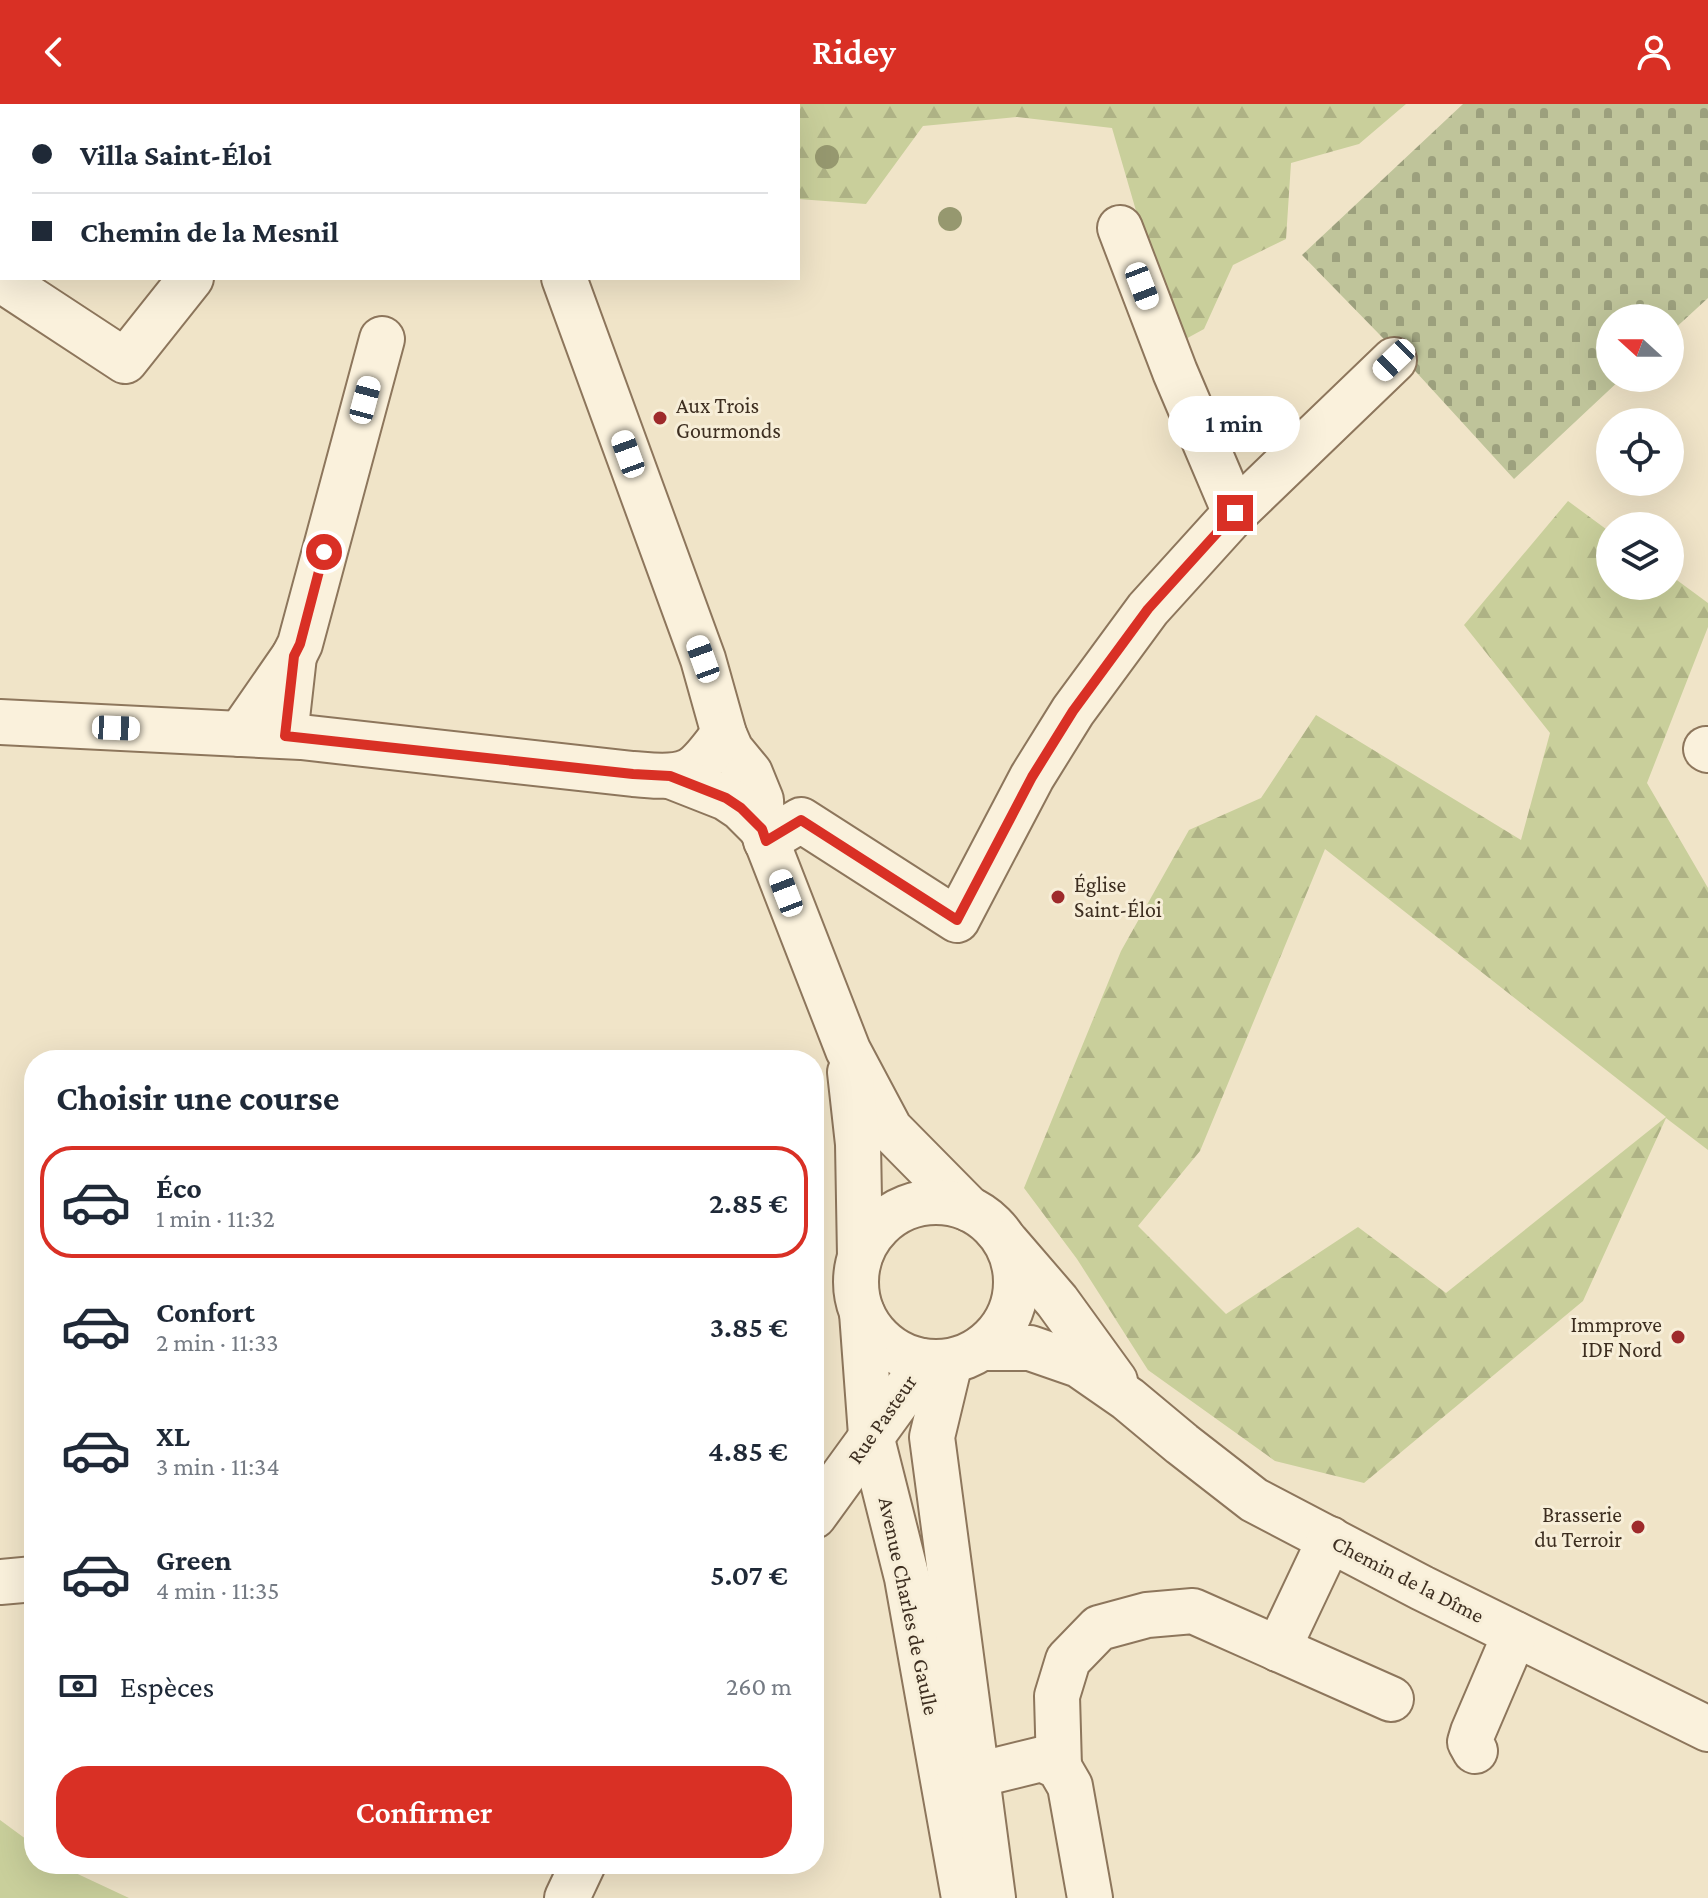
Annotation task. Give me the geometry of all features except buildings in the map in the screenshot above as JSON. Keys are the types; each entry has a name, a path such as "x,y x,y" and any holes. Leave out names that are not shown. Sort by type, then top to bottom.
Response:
{"street":[{"path":"1120,228 1175,372 1235,513"},
{"path":"2,280 125,361 189,280"},
{"path":"565,280 703,659 724,734 731,750 750,773 761,800 764,835 848,1050 890,1129 969,1209 989,1222 1005,1241 1014,1263 1016,1287 1011,1311 1000,1331 951,1357 897,1352 876,1335 862,1313 856,1275 860,1256 858,1144 848,1050"},
{"path":"240,734 300,644 382,339"},
{"path":"764,835 801,820 957,920 1032,777 1073,711 1148,609 1235,513 1394,360"},
{"path":"285,736 294,656"},
{"path":"0,722 285,736 670,776 689,771 724,734"},
{"path":"670,776 726,798 741,808 764,835"},
{"path":"860,1256 873,1233 893,1215 917,1204 943,1202 969,1209"},
{"name":"Chemin de la Dîme","path":"1005,1241 1057,1301 1128,1399"},
{"name":"Avenue Charles de Gaulle","path":"862,1313 871,1435 993,1898"},
{"name":"Chemin de la Dîme","path":"951,1357 1030,1348 1079,1365 1128,1399 1254,1500 1422,1588 1708,1729"},
{"name":"Rue Pasteur","path":"824,1493 912,1381 951,1357"},
{"name":"Avenue Charles de Gaulle","path":"951,1357 932,1437 962,1784 964,1898"},
{"path":"1278,1649 1330,1539"},
{"path":"0,1582 24,1580"},
{"path":"1090,1898 1070,1786 1059,1767 1057,1696 1068,1660 1099,1628 1147,1615 1193,1611 1391,1699"},
{"path":"1475,1751 1470,1742 1473,1732 1515,1634"},
{"path":"962,1784 1042,1759 1059,1767"},
{"path":"567,1898 578,1874"}],"green space":[{"path":"800,104 1406,104 1359,144 1291,163 1286,239 1233,265 1204,329 1182,341 1141,228 1112,128 1017,117 923,126 866,204 800,199"},
{"path":"1463,104 1708,104 1708,298 1684,320 1684,304 1596,304 1596,392 1607,392 1514,479 1417,373 1302,255"},
{"path":"1568,501 1596,522 1596,600 1684,600 1684,585 1708,603 1708,627 1647,783 1708,888 1708,1150 1666,1118 1583,1301 1364,1483 1275,1461 1148,1370 1077,1259 1024,1188 1121,951 1189,830 1261,798 1316,715 1521,840 1550,733 1464,625","holes":["1325,849 1666,1117 1446,1293 1358,1227 1226,1314 1138,1226 1200,1151"]},
{"path":"0,1820 24,1838 24,1874 78,1874 129,1898 0,1898"}],"place":[{"name":"Aux Trois Gourmonds","path":"660,418"},
{"name":"Église Saint-Éloi","path":"1058,897"},
{"name":"Immprove IDF Nord","path":"1678,1337"},
{"name":"Brasserie du Terroir","path":"1638,1527"}],"route":[{"path":"324,552 300,644 294,656 285,736 670,776 726,798 741,808 762,829 766,841 801,820 957,920 1032,777 1073,711 1148,609 1235,513"}]}
